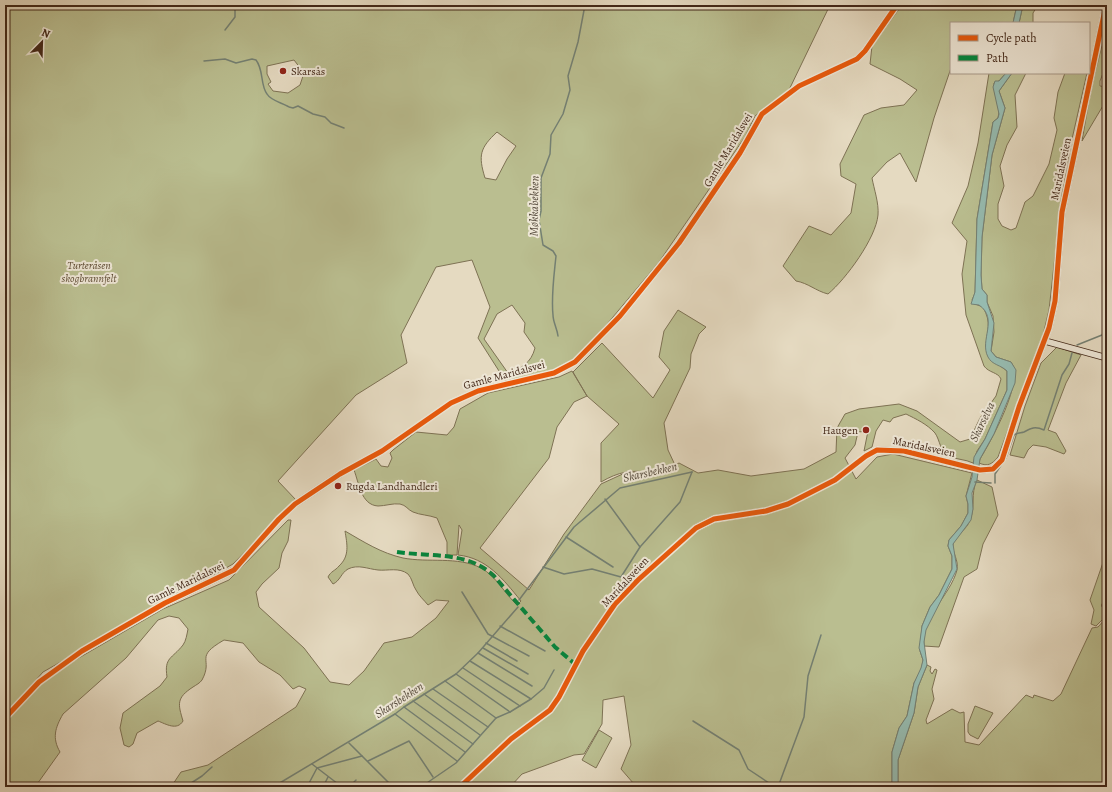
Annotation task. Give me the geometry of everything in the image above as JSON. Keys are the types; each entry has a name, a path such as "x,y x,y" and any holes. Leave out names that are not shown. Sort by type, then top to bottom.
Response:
{"street":[{"name":"Gamle Maridalsvei","path":"5,718 39,682 82,651 165,603 234,570 279,519 295,504 340,474 382,451 451,403 478,391 554,373 575,362 620,316 682,239 740,152 762,114 799,86 857,59 868,47 897,5"},
{"name":"Maridalsveien","path":"460,787 511,738 550,710 559,697 583,651 620,599 696,528 714,519 766,511 788,504 839,478 866,456 878,450 900,451 980,470 993,469 1002,460 1019,406 1045,341 1055,301 1062,212 1106,5"},
{"path":"1045,341 1107,358"}],"green space":[{"name":"Turteråsen skogbrannfelt","path":"5,5 830,5 788,92 755,116 745,137 659,262 572,366 506,382 478,338 490,307 472,260 436,267 401,335 407,363 356,395 278,481 296,500 233,564 43,672 5,715","holes":["294,60 304,73 300,85 288,93 273,91 268,84 271,82 267,74 267,66","497,132 516,146 496,180 485,178 483,170 481,158 482,152 487,143","512,305 525,323 524,332 535,348 531,358 525,364 508,373 484,339 497,314"]},
{"path":"902,5 1017,5 1013,22 950,22 950,71 934,118 916,182 900,153 887,162 872,178 878,206 878,215 872,235 859,258 843,279 828,294 796,281 783,266 809,226 831,235 851,213 856,184 841,176 840,164 864,115 881,108 904,105 917,90 900,79 870,64 872,46"},
{"path":"1023,5 1038,5 1033,13 1033,22 1019,22"},
{"path":"1107,25 1107,63 1100,81 1100,86 1107,87 1107,99 1082,141 1091,89"},
{"path":"989,74 1005,74 999,81 994,83 999,114 998,118 993,122 977,219 975,293 972,300 975,304 983,307 986,313 988,326 986,346 999,365 1007,371 1007,390 985,439 977,451 973,463 946,454 942,449 937,436 932,430 906,414 893,418 890,422 883,420 876,431 872,447 864,451 868,431 858,432 855,445 845,458 856,479 877,457 893,454 972,473 966,496 968,513 961,526 949,540 948,546 952,556 952,569 939,595 930,607 922,626 920,651 923,660 922,666 914,683 907,716 899,728 892,752 892,787 632,787 634,784 621,769 631,745 624,696 603,700 602,724 584,754 574,755 522,774 510,787 171,787 181,772 208,765 296,707 306,689 299,686 293,689 280,675 259,662 243,643 224,640 209,651 206,658 205,673 202,680 187,691 181,698 179,706 183,721 181,724 178,726 171,726 158,721 137,733 133,744 129,747 124,745 120,728 123,713 160,686 167,677 166,670 168,662 183,645 186,639 188,629 179,618 169,616 158,620 126,658 63,714 56,728 55,738 60,752 35,787 5,787 5,721 46,677 163,609 229,580 288,520 291,520 288,541 282,553 279,568 262,584 256,592 259,607 304,648 330,682 349,685 364,671 384,643 412,637 436,618 449,601 436,600 428,605 417,592 408,574 397,570 378,570 356,567 348,569 333,584 328,577 330,573 338,568 345,558 347,550 345,531 373,547 395,556 472,564 486,571 496,580 517,605 521,601 494,571 478,560 458,555 462,530 459,525 457,555 447,555 447,542 437,518 413,512 404,505 400,504 378,506 372,505 364,498 354,470 376,459 381,466 388,467 392,458 390,453 416,432 447,435 454,427 460,409 488,393 559,377 572,371 587,396 573,372 602,343 653,398 670,370 659,357 664,331 678,310 706,327 699,334 691,354 690,368 664,423 668,450 675,465 679,463 698,473 718,470 751,476 804,469 836,452 837,428 845,414 859,409 899,404 917,411 960,442 970,439 980,418 996,396 1001,379 998,375 988,370 984,366 966,315 962,274 967,241 952,223 968,186 978,143","holes":["587,396 619,424 601,443 601,482 613,476 627,472 601,484 564,534 529,590 480,548 549,458 557,427 574,402","627,472 644,472 651,473"]},
{"path":"1011,74 1026,74 1015,95 1017,127 1007,145 1000,166 1004,186 998,204 998,219 1002,226 1011,230 1016,228 1025,202 1033,196 1049,164 1057,130 1054,118 1058,92 1065,74 1087,74 1072,139 1062,194 1049,310 1043,335 998,457 992,463 985,465 979,463 980,459 1005,410 1014,382 1014,371 1011,362 996,357 991,351 994,332 993,316 987,302 987,295 982,289 981,275 982,237 992,155 1005,108 999,91"},
{"path":"1057,347 1081,355 1066,383 1048,430 1056,433 1066,451 1064,454 1046,447 1033,445 1028,450 1024,458 1010,455 1025,406 1041,363"},
{"path":"977,480 992,487 998,515 983,544 977,569 964,577 939,647 924,646 924,635 931,616 948,589 957,570 953,544 956,537 969,523 972,515 974,490"},
{"path":"1107,551 1107,615 1096,626 1091,624 1094,610 1090,600"},
{"path":"1107,617 1107,787 898,787 898,760 914,713 918,687 927,665 931,667 930,671 932,674 935,669 937,670 932,689 934,699 926,720 927,724 952,709 960,713 964,712 965,742 979,745 1026,695 1033,698 1034,695 1053,701 1061,694 1092,628 1098,627"},
{"path":"975,706 993,713 978,739 970,735 968,732 968,724"},
{"path":"599,730 612,738 596,768 582,760"}],"water":[{"path":"1017,5 1023,5 1019,22 1013,22"},
{"path":"1005,74 1011,74 999,91 1005,108 992,155 982,237 981,275 982,289 987,295 987,302 994,323 991,351 996,357 1011,362 1016,370 1015,383 994,434 980,459 977,480 972,493 973,509 971,520 953,544 957,569 926,630 924,642 927,665 918,687 914,713 898,760 898,787 892,787 892,752 899,728 907,716 914,683 923,660 919,648 922,626 930,607 939,595 952,569 952,556 948,546 949,540 961,526 968,513 966,496 972,477 974,457 985,439 1007,390 1007,371 990,360 986,350 988,317 979,305 971,304 975,292 977,219 993,122 998,118 999,114 993,87 995,81 999,81"}],"waterway":[{"path":"225,30 235,17 235,5"},
{"name":"Møkkabekken","path":"558,336 552,308 556,256 553,251 543,245 539,220 541,211 541,178 550,154 551,135 563,114 570,90 568,76 578,42 585,5"},
{"path":"204,61 225,59 236,63 252,59 256,60 260,68 263,86 271,98 289,107 293,108 298,106 313,114 325,117 331,123 344,128"},
{"path":"1107,223 1107,244"},
{"path":"1077,345 1102,335 1107,324"},
{"path":"995,483 995,474 1006,458 1014,435 1033,428 1044,430 1062,375 1069,364 1072,353"},
{"path":"543,567 564,574 592,569 621,577 640,547 680,502 692,472"},
{"name":"Skarsbekken","path":"519,600 574,527 620,488 692,472"},
{"path":"975,482 991,483"},
{"path":"605,499 640,547"},
{"path":"566,537 613,567"},
{"path":"462,592 488,634 529,656"},
{"name":"Skarsbekken","path":"273,787 395,714 456,674 478,653 518,607"},
{"path":"500,626 545,651"},
{"path":"778,787 804,717 808,676 821,635"},
{"path":"486,643 517,661"},
{"path":"483,648 528,674"},
{"path":"478,653 532,686"},
{"path":"470,661 531,699"},
{"path":"463,668 520,706"},
{"path":"421,787 456,763 496,718 510,712 531,699 544,688 554,670"},
{"path":"456,674 510,712"},
{"path":"445,681 496,718"},
{"path":"433,689 488,727"},
{"path":"424,694 480,735"},
{"path":"413,701 473,744"},
{"path":"404,707 465,752"},
{"path":"395,714 457,761"},
{"path":"693,721 739,750 748,769 775,787"},
{"path":"368,761 409,741 433,777"},
{"path":"349,743 393,787"},
{"path":"307,787 317,768 362,756"},
{"path":"312,764 342,787"},
{"path":"185,787 202,776 212,767"},
{"path":"323,787 328,777"},
{"path":"349,787 356,780"}],"marked path":[{"path":"397,552 448,556 473,562 484,568 494,576 555,647 575,664"}],"cycle path":[{"path":"5,718 39,682 82,651 165,603 234,570 279,519 295,504 340,474 382,451 451,403 478,391 554,373 575,362 620,316 679,243 740,153 762,114 799,86 857,59 865,51 897,5"},
{"path":"460,787 511,739 550,710 559,697 583,651 615,604 638,580 696,528 714,519 766,511 788,504 835,480 866,456 877,450 904,451 980,470 993,469 1002,460 1019,407 1049,328 1055,301 1062,212 1106,5"}],"place":[{"name":"Skarsås","path":"283,71"},
{"name":"Haugen","path":"866,430"},
{"name":"Rugda Landhandleri","path":"338,486"}],"water label":[{"name":"Skarselva","path":"982,422"}]}
